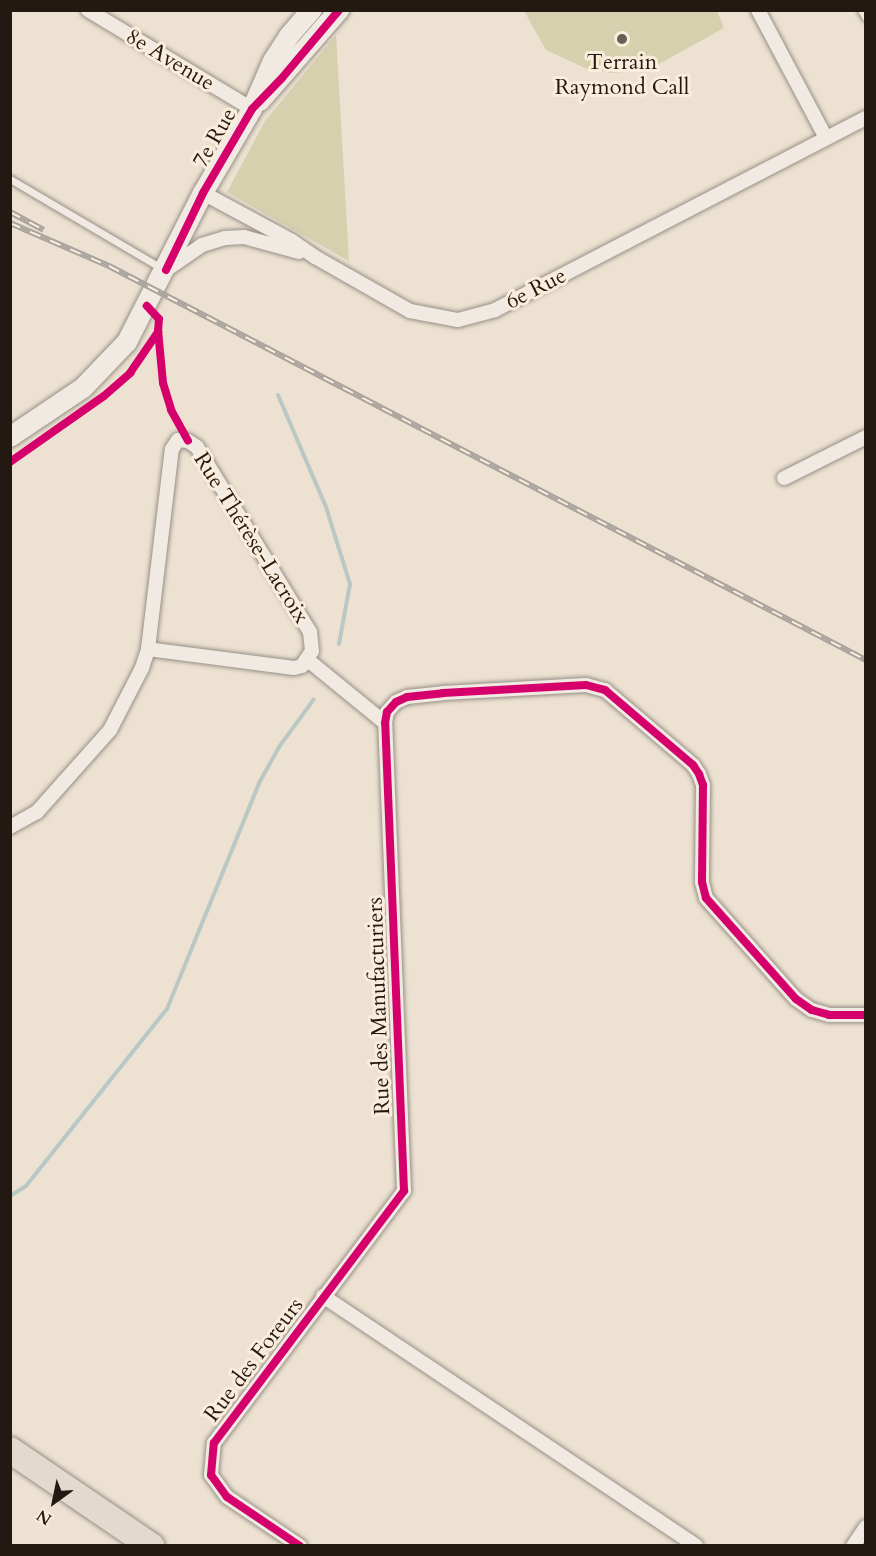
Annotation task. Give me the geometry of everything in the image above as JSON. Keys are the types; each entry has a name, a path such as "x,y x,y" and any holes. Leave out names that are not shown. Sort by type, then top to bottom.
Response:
{"highway":[{"path":"10,1450 151,1545"}],"main road":[{"name":"7e Rue","path":"10,437 83,388 110,363 127,342 166,270 203,193 252,109 273,61 289,36 312,10"},
{"name":"7e Rue","path":"252,109 282,78 339,10"}],"street":[{"name":"8e Avenue","path":"88,10 252,109"},
{"path":"758,10 826,138"},
{"name":"6e Rue","path":"203,193 292,241 315,257 410,310 458,320 495,310 866,118"},
{"path":"166,270 202,245 225,238 244,237 266,241 315,257"},
{"path":"784,478 866,437"},
{"name":"Rue Thérèse-Lacroix","path":"10,827 37,812 110,730 142,668 148,649 172,449 178,440 188,441 197,447 310,632 312,651 308,660"},
{"path":"148,649 294,668 308,660 385,723 387,712 396,702 407,697 586,685 605,690 618,698 693,765 699,774 703,785 702,882 706,897 796,999 812,1010 830,1015 866,1015"},
{"name":"Rue des Manufacturiers","path":"323,1296 404,1191 385,723"},
{"path":"323,1296 696,1545"},
{"name":"Rue des Foreurs","path":"300,1545 226,1497 211,1475 214,1443 323,1296"},
{"path":"853,1545 866,1527"}],"lane":[{"path":"861,10 866,18"},
{"path":"10,179 166,270"}],"shaded area":[{"name":"Terrain Raymond Call","path":"524,11 717,11 724,28 659,64 635,71 612,73 587,69 546,50"},
{"path":"336,35 349,261 227,192 265,121"}],"waterway":[{"path":"278,395 326,507 350,584 339,644"},
{"path":"10,1196 26,1186 167,1009 259,783 279,747 314,699"}],"railway":[{"path":"10,212 44,230"},
{"path":"10,223 109,266 866,660"}],"cycle path":[{"path":"166,270 203,193 252,109 282,78 339,10"},
{"path":"10,462 104,396 130,373 158,332 159,319 147,306"},
{"path":"158,330 163,383 171,410 188,441"},
{"path":"300,1546 227,1497 211,1475 214,1443 404,1191 385,723 387,712 396,702 407,697 443,693 586,685 605,690 693,765 699,774 703,785 702,882 706,898 796,999 812,1010 829,1015 866,1015"}],"place":[{"name":"Terrain Raymond Call","path":"622,39"}]}
